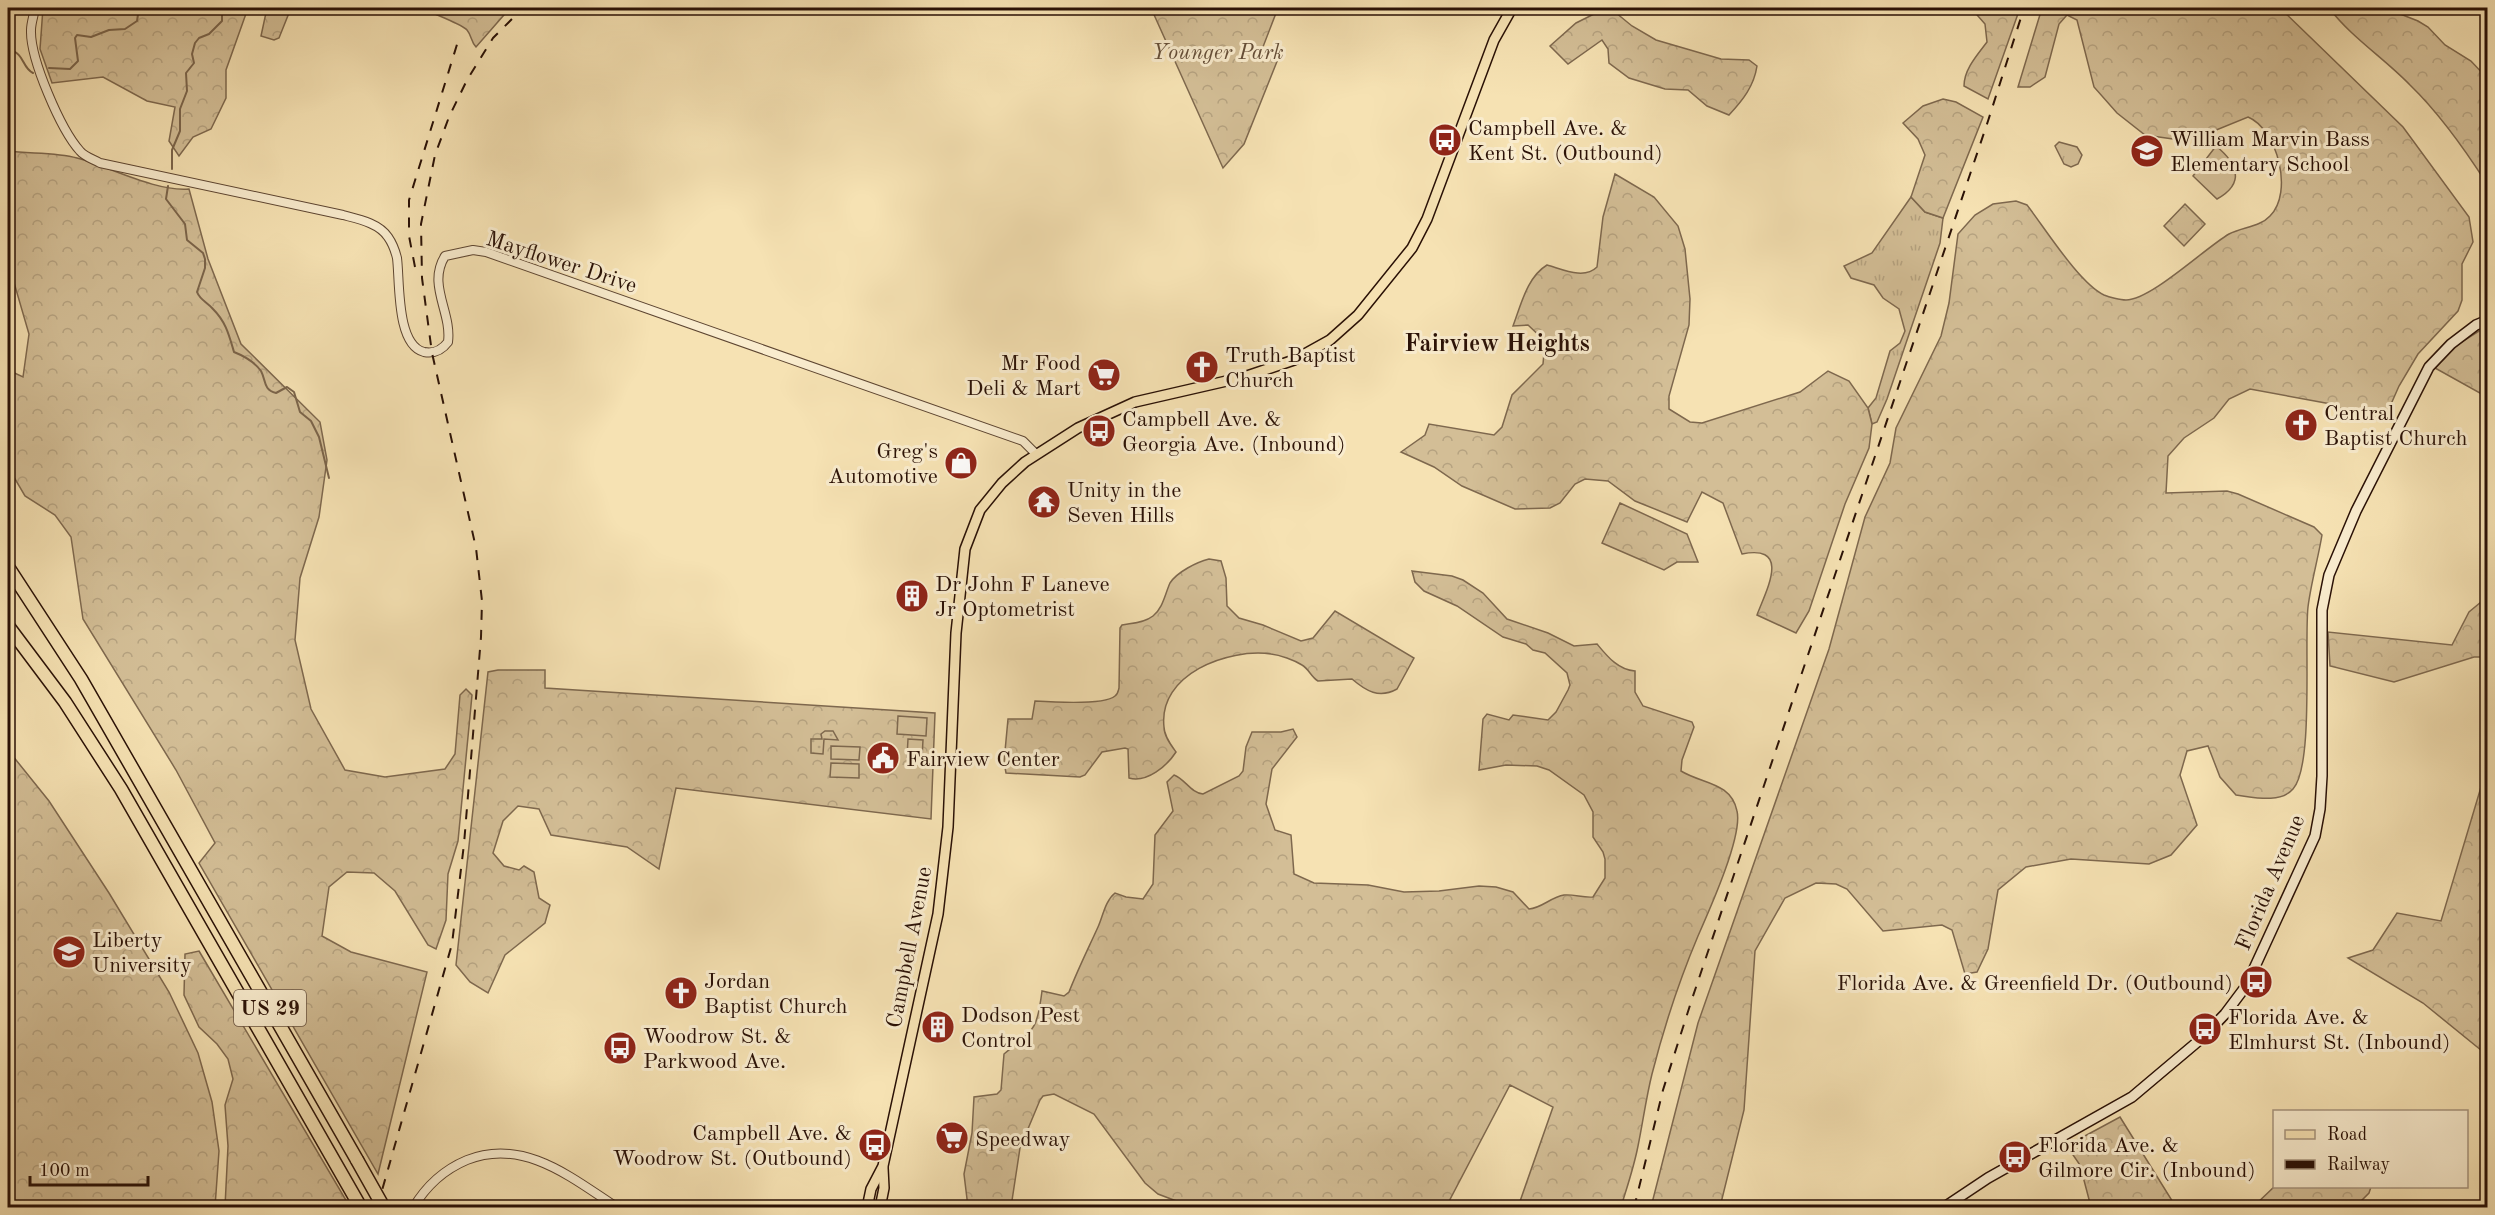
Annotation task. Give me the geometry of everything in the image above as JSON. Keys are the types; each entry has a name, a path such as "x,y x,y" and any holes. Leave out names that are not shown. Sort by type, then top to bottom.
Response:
{"highway":[{"name":"US 29","path":"8,568 81,679 384,1208"},
{"name":"US 29","path":"8,626 65,702 121,789 361,1208"}],"main road":[{"name":"Campbell Avenue","path":"867,1208 871,1189 882,1166 938,914 948,827 956,633 965,549 974,521 987,499 1002,483 1036,454 1078,428 1135,402 1244,377 1294,360 1330,340 1358,315 1413,248 1427,219 1494,40 1512,8"},
{"name":"Florida Avenue","path":"1942,1208 1994,1175 2132,1098 2202,1038 2225,1014 2246,986 2316,827 2322,776 2322,610 2329,575 2356,511 2429,367 2451,344 2487,321"},
{"name":"Campbell Avenue","path":"880,1208 884,1188 882,1166"}],"street":[{"name":"Mayflower Drive","path":"35,8 31,30 33,48 41,75 63,123 81,152 100,163 343,215 381,228 390,238 395,249 405,330 418,350 436,352 448,342 448,327 438,282 439,269 446,256 455,252 473,250 486,252 1023,441 1036,454"},
{"path":"412,1208 421,1193 446,1170 466,1160 491,1153 526,1155 542,1161 618,1208"}],"green space":[{"path":"43,8 248,8 226,70 226,98 211,129 193,137 179,156 169,141 175,107 147,101 103,77 52,83 40,49"},
{"path":"267,8 294,8 289,13 279,38 274,40 261,36"},
{"path":"420,8 510,8 476,47 469,32 464,28"},
{"name":"Younger Park","path":"1151,8 1278,8 1261,52 1278,59 1244,144 1223,168"},
{"path":"1610,8 1632,26 1656,40 1721,59 1749,60 1757,66 1747,92 1729,115 1707,106 1688,90 1665,89 1629,78 1609,63 1608,49 1602,40 1568,64 1550,46 1576,23"},
{"path":"1971,8 2020,8 1988,99 1964,86 1969,68 1987,42 1985,24"},
{"path":"2042,8 2280,8 2403,127 2469,217 2473,242 2462,264 2462,300 2458,311 2418,354 2399,386 2384,420 2362,419 2331,404 2250,389 2229,399 2214,418 2184,438 2168,456 2166,493 2227,491 2314,527 2322,535 2308,607 2304,756 2300,776 2293,789 2288,794 2274,798 2236,795 2220,777 2208,746 2187,751 2180,775 2197,825 2171,855 2149,864 2071,859 2026,867 1998,890 1988,949 1977,972 1965,974 1952,930 1942,925 1883,931 1847,889 1836,884 1816,883 1785,898 1755,951 1744,1110 1720,1207 1651,1207 1698,1023 1829,649 1865,517 1890,463 1896,428 1941,336 1949,303 1958,234 1975,215 1993,204 2016,201 2027,205 2073,267 2094,289 2104,295 2126,300 2149,292 2229,234 2266,220 2277,205 2281,192 2279,162 2267,134 2258,124 2248,117 2204,135 2180,140 2145,135 2117,113 2094,87 2077,20 2067,15 2059,24 2045,77 2030,87 2018,87"},
{"path":"2329,8 2385,8 2418,21 2428,27 2445,45 2471,61 2487,78 2487,184 2460,145 2421,96 2348,29"},
{"path":"1943,99 1956,102 1983,117 1943,218 1925,212 1911,197 1925,155 1918,139 1903,123 1923,106"},
{"path":"2059,142 2077,147 2082,155 2078,164 2071,167 2064,164 2055,146"},
{"path":"2216,146 2229,159 2235,173 2232,186 2217,199 2193,176"},
{"path":"8,151 69,156 162,187 189,189 208,259 241,344 320,422 327,460 319,517 300,578 295,640 311,709 345,770 385,777 445,769 455,754 460,695 466,689 472,695 458,841 448,874 446,920 436,949 428,945 395,891 374,873 347,872 329,887 322,936 351,952 427,972 378,1174 199,863 215,843 176,770 83,619 71,537 55,515 25,496 8,467 8,370 23,377 29,334 8,262"},
{"path":"1615,174 1654,197 1678,226 1685,249 1690,299 1689,325 1669,396 1669,409 1690,422 1702,423 1800,392 1828,371 1849,381 1868,408 1872,424 1869,448 1845,504 1809,611 1796,633 1757,615 1772,572 1771,563 1767,556 1757,553 1742,554 1723,503 1702,492 1687,522 1635,501 1608,481 1585,479 1575,484 1560,503 1550,508 1515,509 1462,486 1434,467 1401,452 1425,435 1429,424 1494,435 1502,427 1512,395 1543,364 1545,341 1528,325 1513,326 1525,292 1534,277 1547,265 1579,273 1592,271 1597,267 1603,217"},
{"path":"1911,197 1925,212 1943,218 1940,243 1887,399 1877,422 1872,424 1868,408 1876,398 1890,351 1900,343 1905,331 1899,309 1883,298 1874,285 1851,278 1844,266 1872,253"},
{"path":"2185,204 2205,224 2184,246 2164,226"},
{"path":"2487,326 2487,397 2435,368 2452,348"},
{"path":"1620,503 1687,534 1698,562 1677,562 1664,570 1602,543"},
{"path":"1209,559 1221,561 1226,578 1227,606 1239,618 1301,641 1313,638 1335,611 1414,658 1397,689 1379,693 1362,687 1352,679 1318,681 1302,665 1291,660 1275,655 1254,653 1235,655 1199,668 1172,692 1165,708 1164,730 1176,752 1162,768 1149,776 1129,778 1128,749 1125,748 1102,752 1085,775 1080,777 1006,773 1004,762 1008,719 1032,719 1035,701 1090,702 1109,699 1116,695 1119,688 1120,628 1122,625 1153,616 1161,605 1173,579 1188,568"},
{"path":"1412,571 1452,576 1463,580 1483,593 1507,619 1548,633 1574,646 1597,644 1618,665 1635,671 1635,692 1643,706 1692,722 1694,727 1682,760 1681,771 1715,785 1729,794 1734,801 1737,811 1735,838 1717,892 1672,1004 1650,1083 1640,1137 1621,1207 1518,1207 1553,1107 1510,1085 1446,1207 1192,1207 1158,1194 1145,1183 1094,1114 1054,1094 1043,1096 1040,1100 1020,1148 1011,1207 968,1207 964,1174 972,1133 974,1097 997,1094 1001,1090 1004,1054 1033,1028 1042,991 1064,996 1069,992 1112,896 1115,893 1143,899 1153,884 1155,835 1173,811 1167,782 1174,775 1195,791 1203,794 1239,776 1243,771 1246,747 1252,732 1281,732 1293,729 1297,737 1272,769 1266,804 1275,830 1291,835 1294,874 1314,883 1368,885 1404,892 1479,886 1496,887 1513,892 1529,909 1564,895 1593,897 1605,878 1605,859 1593,837 1593,812 1584,795 1549,770 1537,766 1506,765 1479,770 1483,719 1487,714 1509,720 1513,715 1548,720 1556,712 1568,690 1570,685 1567,673 1545,653 1503,637 1457,606 1424,591 1415,582"},
{"path":"2487,597 2487,657 2474,657 2394,682 2330,666 2328,632 2452,645 2469,612"},
{"path":"545,670 545,688 935,713 931,819 676,788 659,869 627,847 551,835 539,809 518,806 503,821 493,853 504,866 519,870 524,866 534,872 539,898 550,905 545,923 505,955 488,993 470,982 456,965 488,672"},
{"path":"898,716 927,718 926,736 897,734"},
{"path":"825,731 833,731 838,740 824,739 823,754 811,753 811,739 822,739 821,734"},
{"path":"908,739 923,740 922,758 907,757"},
{"path":"831,746 860,747 859,760 831,759"},
{"name":"Liberty University","path":"8,750 49,801 109,893 169,992 198,1053 212,1102 219,1151 215,1207 8,1207"},
{"path":"831,763 859,764 859,778 830,777"},
{"path":"2487,767 2487,1055 2423,1003 2348,958 2373,950 2397,913 2441,921"},
{"path":"199,951 350,1207 225,1207 228,1146 225,1105 233,1079 228,1059 217,1044 199,1027 184,995 185,954"},
{"path":"2120,1117 2176,1207 2091,1207 2080,1165 2071,1152 2070,1144"},
{"path":"2273,1188 2371,1188 2369,1193 2355,1207 2253,1207"}],"waterway":[{"path":"49,68 70,69 78,61 75,38 77,35 91,37 109,30 125,29 137,21 139,8"},
{"path":"172,169 172,150 180,131 180,109 187,91 186,73 194,63 192,54 195,43 199,38 209,34 222,21 222,8"},
{"path":"8,49 18,54 33,73"},
{"path":"168,186 166,199 185,224 187,240 203,253 205,259 198,295 221,319 234,352 249,359 258,367 269,390 276,393 287,387 294,392 300,412 311,421 319,437 329,478"}],"railway":[{"path":"377,1208 452,944 464,844 481,637 482,601 476,548 432,353 422,278 421,224 435,155 449,117 467,80 493,38 523,8"},
{"path":"1634,1208 1663,1090 1692,999 2024,8"},
{"path":"415,267 409,236 409,200 459,38"}],"place":[{"name":"Campbell Ave. & Kent St. (Outbound)","path":"1445,140"},
{"name":"William Marvin Bass Elementary School","path":"2147,151"},
{"name":"Truth Baptist Church","path":"1202,367"},
{"name":"Mr Food Deli & Mart","path":"1104,375"},
{"name":"Central Baptist Church","path":"2301,425"},
{"name":"Campbell Ave. & Georgia Ave. (Inbound)","path":"1099,431"},
{"name":"Greg's Automotive","path":"961,463"},
{"name":"Unity in the Seven Hills","path":"1044,502"},
{"name":"Dr John F Laneve Jr Optometrist","path":"912,596"},
{"name":"Fairview Center","path":"883,758"},
{"name":"Liberty University","path":"69,952"},
{"name":"Florida Ave. & Greenfield Dr. (Outbound)","path":"2256,982"},
{"name":"Jordan Baptist Church","path":"681,993"},
{"name":"Dodson Pest Control","path":"938,1027"},
{"name":"Florida Ave. & Elmhurst St. (Inbound)","path":"2205,1029"},
{"name":"Woodrow St. & Parkwood Ave.","path":"620,1048"},
{"name":"Speedway","path":"952,1138"},
{"name":"Campbell Ave. & Woodrow St. (Outbound)","path":"875,1145"},
{"name":"Florida Ave. & Gilmore Cir. (Inbound)","path":"2015,1157"}],"district":[{"name":"Fairview Heights","path":"1497,343"}]}
